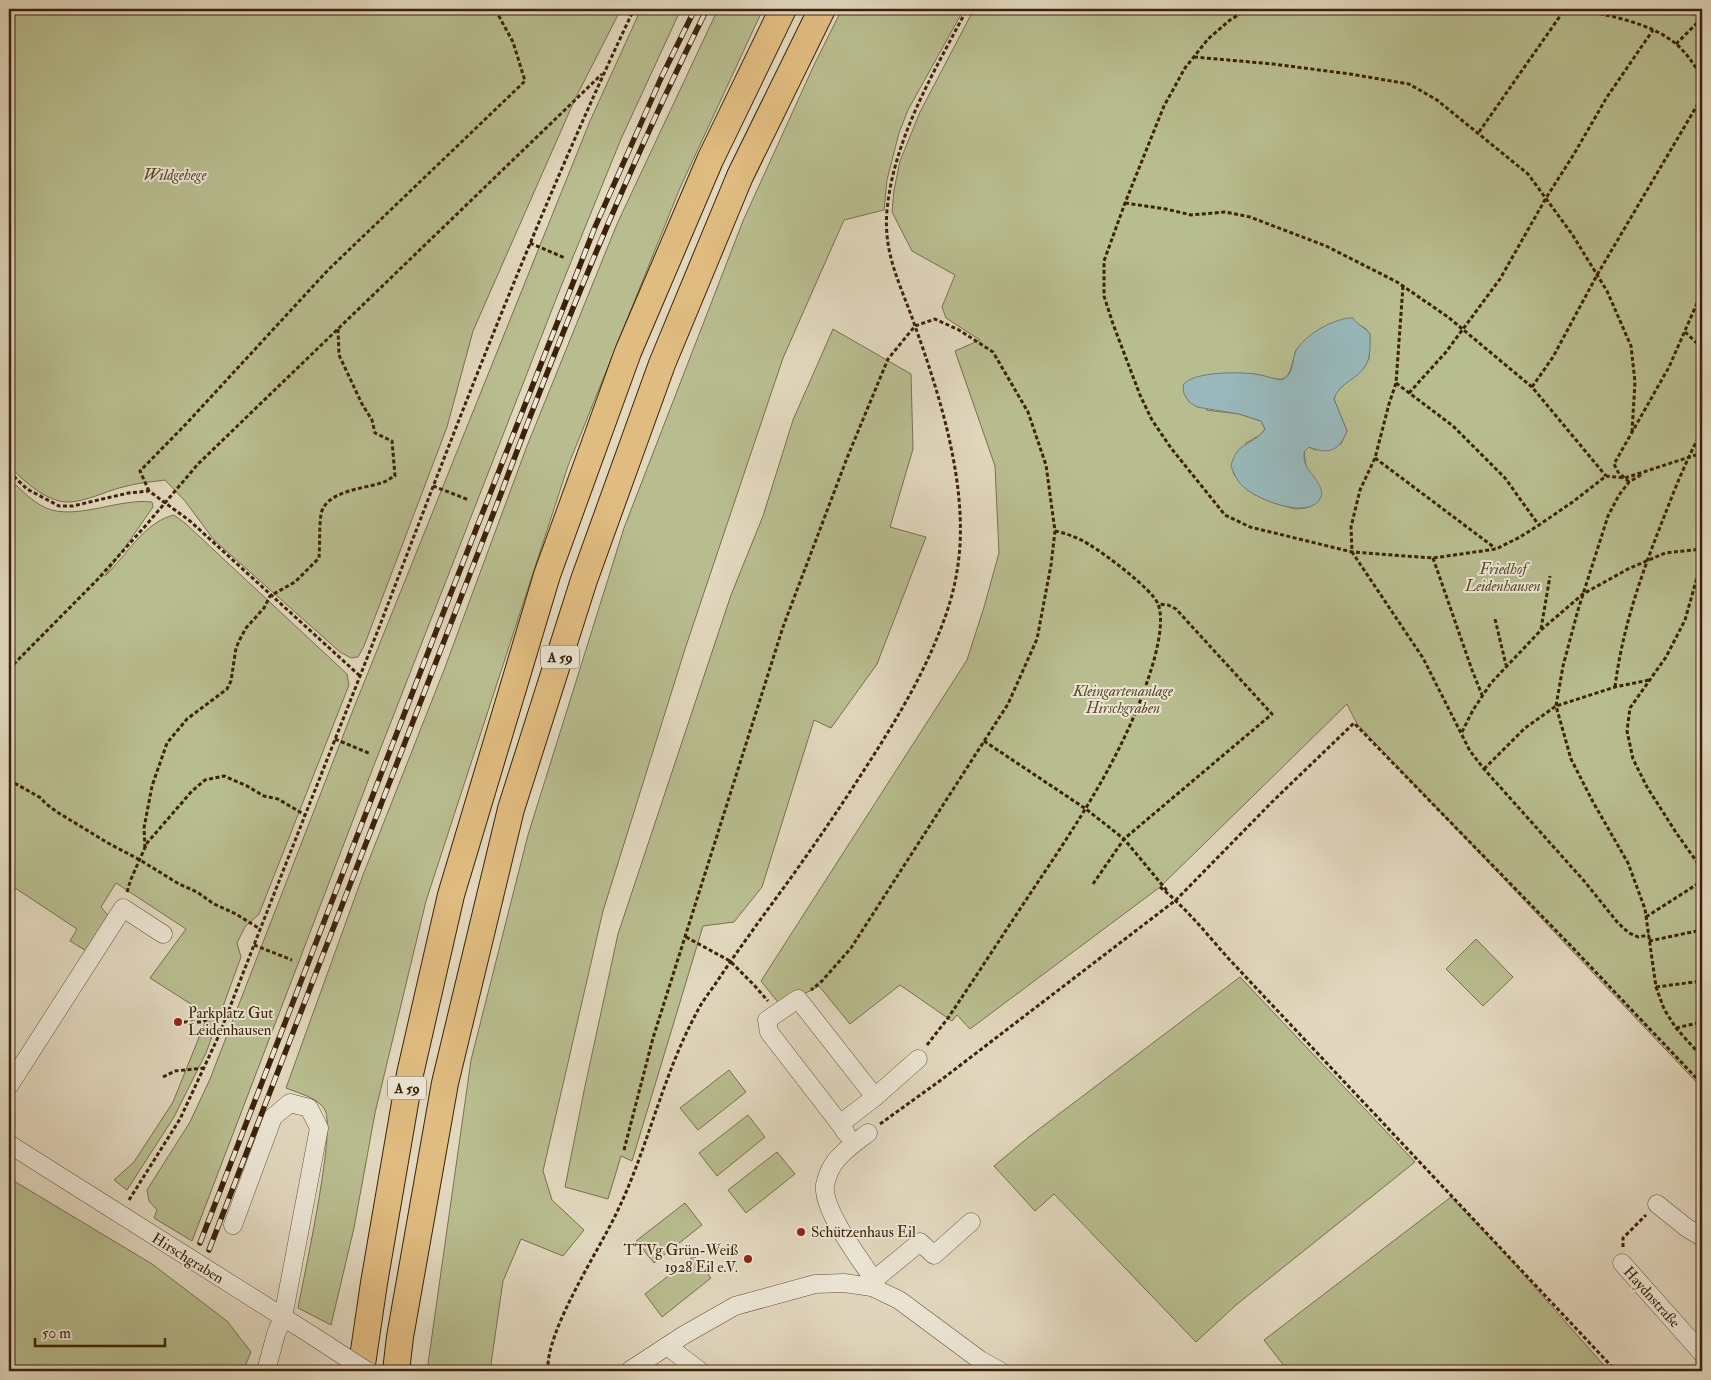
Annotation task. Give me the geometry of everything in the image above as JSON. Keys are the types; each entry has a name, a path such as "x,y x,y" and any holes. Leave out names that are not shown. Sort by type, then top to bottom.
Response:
{"highway":[{"name":"A 59","path":"361,1371 410,1074 451,895 547,575 628,352 710,160 783,9"},
{"name":"A 59","path":"396,1371 400,1337 445,1083 510,809 584,580 662,364 740,176 822,9"},
{"name":"A 59","path":"348,1371 374,1283"}],"street":[{"path":"9,1086 123,908 163,934"},
{"path":"854,1144 769,1032 767,1020 798,999 875,1097"},
{"path":"840,1124 875,1097 918,1058"},
{"path":"233,1225 273,1117 290,1103 309,1108 319,1128 283,1317 276,1334 266,1371"},
{"path":"868,1133 839,1157 830,1169 825,1186 826,1198 835,1220 873,1283 980,1360 1000,1371"},
{"name":"Hirschgraben","path":"9,1144 367,1371"},
{"path":"1657,1204 1687,1228 1702,1237"},
{"path":"629,1371 735,1306 815,1284 873,1283 920,1242 934,1255 971,1222"},
{"name":"Haydnstraße","path":"1622,1262 1702,1353"},
{"path":"667,1346 700,1371"}],"path":[{"path":"149,492 140,471 328,270 525,81 513,42 495,9"},
{"path":"133,1192 180,1120 204,1068 530,243 604,71 634,9"},
{"path":"548,1371 548,1363 555,1335 617,1212 677,1055 697,1010 812,848 888,732 927,662 953,596 960,545 958,494 950,445 935,387 915,326 890,260 887,236 887,210 896,163 904,138 917,107 967,9"},
{"path":"1248,9 1230,20 1208,39 1184,68 1164,106 1104,261 1104,296 1113,324 1152,420 1171,448 1225,515 1250,528 1352,552 1434,558 1496,548 1520,537 1574,502 1606,476"},
{"path":"1480,133 1565,9"},
{"path":"1574,9 1597,13 1653,30 1676,44 1689,57 1702,77"},
{"path":"1676,44 1702,18"},
{"path":"1409,393 1446,352 1500,279 1607,97 1653,30"},
{"path":"1193,57 1272,64 1409,84 1437,100 1480,133 1528,174 1572,234 1607,291 1631,346 1636,382 1632,432"},
{"path":"9,669 98,579 198,464 604,71"},
{"path":"1532,387 1553,357 1597,275 1702,97"},
{"path":"1125,203 1191,215 1225,212 1250,217 1326,246 1403,286 1462,329 1532,387 1606,476 1625,478 1702,453"},
{"path":"530,243 565,258"},
{"path":"1403,286 1396,383 1375,458 1360,490 1351,527 1352,552 1423,658 1470,751 1580,876 1618,923 1633,935 1638,937 1649,936"},
{"path":"1629,482 1618,472 1614,464 1669,367 1702,292"},
{"path":"624,1150 653,1038 782,627 847,458 888,359 915,326 935,319 960,330 993,352 1028,412 1046,465 1055,531 1051,565 1037,639 1008,704 851,948 822,981 798,999"},
{"path":"145,848 144,828 152,786 167,744 187,719 227,689 231,681 236,648 240,639 246,628 264,608 270,596 295,582 318,558 322,513 331,499 359,488 382,483 395,476 392,441 376,433 372,420 362,404 339,355 338,329"},
{"path":"1685,332 1702,348"},
{"path":"1396,383 1460,432 1505,478 1538,525"},
{"path":"1615,687 1618,662 1640,580 1687,458 1702,431"},
{"path":"1375,458 1496,548"},
{"path":"9,472 27,489 59,506 73,506 128,493 149,492 166,502 190,521 270,596 360,676"},
{"path":"1646,472 1629,482 1618,495 1608,516 1583,594 1563,666 1556,706 1571,759 1628,863 1646,917 1656,987 1664,1009 1676,1028 1702,1057"},
{"path":"433,486 469,500"},
{"path":"918,1058 953,1010 1086,809 1124,741 1142,698 1158,642 1160,625 1158,604 1140,582 1090,545 1073,536 1055,531"},
{"path":"1462,732 1491,682 1541,630 1583,594 1647,560 1665,553 1702,549"},
{"path":"1434,558 1482,696"},
{"path":"1702,560 1685,620 1666,657 1630,708 1627,731 1633,758 1647,787 1702,869"},
{"path":"1541,630 1550,576"},
{"path":"1093,884 1124,839 1272,714 1176,608 1158,604"},
{"path":"1495,618 1506,665"},
{"path":"1484,769 1524,728 1556,706 1615,687 1650,680"},
{"path":"868,1133 941,1080 1176,900 1272,802 1354,723 1579,954 1702,1084"},
{"path":"335,739 370,754"},
{"path":"984,741 1086,809 1124,839 1234,966 1616,1371"},
{"path":"123,908 131,879 147,843 192,791 206,780 224,776 264,796 278,799 305,815"},
{"path":"9,780 41,798 57,812 108,843 260,929"},
{"path":"1646,917 1702,881"},
{"path":"1160,887 1176,900"},
{"path":"1649,941 1702,930"},
{"path":"686,937 730,961 754,985 777,1013"},
{"path":"254,944 292,960"},
{"path":"1656,987 1702,981"},
{"path":"184,1022 201,1022 228,1011"},
{"path":"1676,1028 1702,1022"},
{"path":"163,1077 175,1071 204,1068"},
{"path":"1622,1262 1623,1238 1657,1204"}],"green space":[{"name":"Wildgehege","path":"9,9 621,9 575,99 473,331 447,427 364,646 358,657 351,658 340,652 214,540 185,501 165,480 128,486 83,500 66,502 52,499 39,491 9,466"},
{"path":"641,9 681,9 621,139 560,289 371,773 192,1241 154,1218 157,1210 149,1201 147,1190 190,1122 210,1079 355,705 590,121"},
{"path":"718,9 763,9 680,188 568,466 426,901 375,1113 354,1228 331,1325 298,1308 323,1174 327,1123 325,1110 313,1099 286,1088 363,875 444,670 527,446 617,224"},
{"path":"842,9 964,9 908,110 899,133 887,180 884,210 844,220 783,358 685,649 603,911 543,1171 552,1200 584,1230 563,1256 521,1239 503,1281 490,1371 427,1371 471,1060 528,835 624,528 743,221 814,65"},
{"name":"Friedhof Leidenhausen","path":"974,9 1702,9 1702,1088 1357,724 1347,704 1160,887 970,1029 957,1015 952,1021 900,985 850,1024 819,986 781,1006 761,981 967,660 999,553 995,466 955,351 980,340 946,318 942,307 955,275 912,251 892,212 900,161 920,112","holes":["1357,324 1365,328 1370,334 1369,359 1335,394 1334,399 1347,431 1341,444 1315,450 1309,447 1304,452 1306,467 1318,484 1319,500 1308,507 1295,509 1268,501 1253,493 1233,473 1246,443 1260,435 1265,429 1261,421 1239,414 1206,410 1255,374 1274,379 1285,378 1291,369 1296,350"]},
{"path":"833,329 911,374 913,449 890,527 926,537 877,664 831,728 814,720 762,887 734,922 703,926 632,1161 621,1156 608,1199 565,1187 618,934 731,595 763,516 793,420"},
{"path":"9,478 35,501 52,510 76,512 128,503 152,502 153,507 105,576 145,532 163,519 174,515 347,674 349,685 259,914 245,927 237,943 241,957 206,1053 174,1117 127,1190 114,1180 134,1162 173,1102 208,1015 150,978 186,929 116,883 101,907 110,918 88,952 70,941 77,929 9,884"},
{"path":"1476,939 1513,977 1483,1006 1446,969"},
{"path":"1240,977 1415,1162 1236,1305 1196,1342 1054,1194 1035,1211 994,1166 1030,1136"},
{"path":"729,1070 746,1092 698,1130 680,1108"},
{"path":"748,1115 765,1137 717,1176 699,1153"},
{"path":"777,1152 795,1174 746,1213 728,1190"},
{"path":"9,1178 152,1264 227,1321 251,1352 243,1371 9,1371"},
{"path":"1451,1197 1516,1266 1609,1371 1288,1371 1264,1340"},
{"path":"685,1203 702,1225 654,1263 636,1241"},
{"path":"694,1256 711,1278 662,1317 645,1294"}],"water":[{"path":"1347,318 1353,318 1370,334 1368,361 1363,370 1336,393 1334,399 1347,431 1344,438 1337,447 1328,451 1309,447 1304,452 1305,463 1321,489 1321,497 1315,504 1296,508 1261,498 1240,484 1231,466 1241,447 1256,438 1265,429 1261,421 1239,414 1197,407 1189,402 1184,394 1183,385 1196,377 1228,373 1255,374 1282,380 1291,370 1297,349 1307,338 1326,325"}],"railway":[{"path":"200,1243 449,598 595,227 662,76 695,9"},
{"path":"209,1250 573,308 624,187 707,9"}],"place":[{"name":"Parkplatz Gut Leidenhausen","path":"178,1022"},
{"name":"Schützenhaus Eil","path":"801,1232"},
{"name":"TTVg Grün-Weiß 1928 Eil e.V.","path":"748,1259"}],"park label":[{"name":"Kleingartenanlage Hirschgraben","path":"1123,700"}]}
